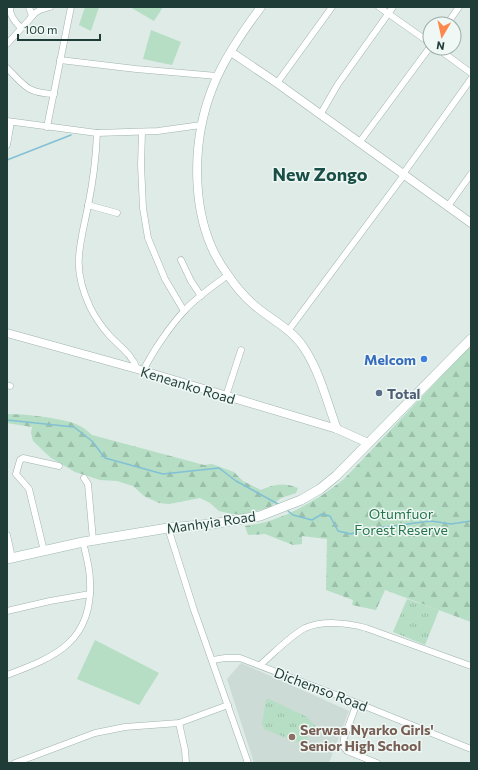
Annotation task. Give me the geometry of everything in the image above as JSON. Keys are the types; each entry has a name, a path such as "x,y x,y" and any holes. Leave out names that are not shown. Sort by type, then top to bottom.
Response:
{"main road":[{"name":"Manhyia Road","path":"10,559 88,541 168,528 212,524 260,516 301,500 320,489 336,476 471,339"}],"street":[{"path":"10,7 10,12 21,28"},
{"path":"29,7 32,16"},
{"path":"7,44 35,12 50,7"},
{"path":"47,127 72,7"},
{"path":"261,7 231,52 218,76 207,103 201,125 198,169 201,216 206,234 216,257 228,276 254,305 288,331 304,347 315,369 337,429"},
{"path":"277,83 332,7"},
{"path":"379,7 422,37"},
{"path":"320,114 338,84 394,7"},
{"path":"453,16 459,7"},
{"path":"231,52 277,83 471,223"},
{"path":"359,143 423,56"},
{"path":"448,56 471,73"},
{"path":"60,60 136,69 218,76"},
{"path":"7,68 22,84 31,90 39,94 54,94"},
{"path":"288,331 404,174 471,79"},
{"path":"7,145 9,122 97,133 158,132 201,125"},
{"path":"142,132 141,166 143,208 148,238 164,279 184,310"},
{"path":"97,133 94,173 78,252 78,267 81,282 94,316 109,335 132,358 140,370 184,310 228,276"},
{"path":"448,206 471,174"},
{"path":"88,205 117,213"},
{"path":"181,260 191,281 201,296"},
{"name":"Keneanko Road","path":"7,333 140,370 337,429 368,443"},
{"path":"226,396 242,350"},
{"path":"44,551 29,489 18,476 17,471 20,460 23,458 59,466"},
{"path":"7,675 33,666 54,655 71,641 84,623 88,612 90,580 88,484 84,478"},
{"path":"168,528 194,610 213,660 248,763"},
{"path":"7,535 10,559"},
{"path":"7,611 90,594"},
{"path":"260,665 292,637 305,628 316,625 354,624 471,666"},
{"name":"Dichemso Road","path":"213,660 240,658 471,749"},
{"path":"357,703 344,738 343,746 347,751 377,763"},
{"path":"15,763 95,733 125,728 179,723 228,705"},
{"path":"179,723 185,750 186,763"}],"shaded area":[{"name":"Serwaa Nyarko Girls' Senior High School","path":"241,663 349,711 329,763 254,763 227,679"}],"green space":[{"path":"85,7 99,7 91,31 79,25"},
{"path":"130,7 163,7 154,21"},
{"path":"151,30 181,42 172,65 143,59"},
{"name":"Otumfuor Forest Reserve","path":"471,345 471,622 385,590 376,610 352,605 353,600 326,590 327,539 302,536 302,544 293,545 265,534 248,535 245,526 268,522 302,507 320,497 344,479"},
{"path":"7,414 38,416 70,422 82,427 92,435 204,465 212,464 234,472 243,481 261,490 279,484 298,488 296,493 281,498 269,508 243,514 232,514 219,511 210,503 200,498 169,504 159,503 144,496 133,486 117,481 100,480 75,472 51,458 33,441 31,433 32,427 7,423"},
{"path":"407,599 439,610 425,645 393,632"},
{"path":"95,640 159,673 139,705 77,679"},
{"path":"266,699 269,699 307,717 315,726 311,735 308,734 306,738 310,740 302,744 264,729 262,724"}],"waterway":[{"path":"7,160 71,135"},
{"path":"7,420 74,427 92,441 105,458 163,474 219,468 236,481 278,504"},
{"path":"288,511 293,515 312,520 322,514 330,516 338,531 351,534 361,530 431,521 451,524 471,521"}],"place":[{"name":"Melcom","path":"424,359"},
{"name":"Total","path":"379,393"},
{"name":"Serwaa Nyarko Girls' Senior High School","path":"292,737"}],"district":[{"name":"New Zongo","path":"320,174"}]}
